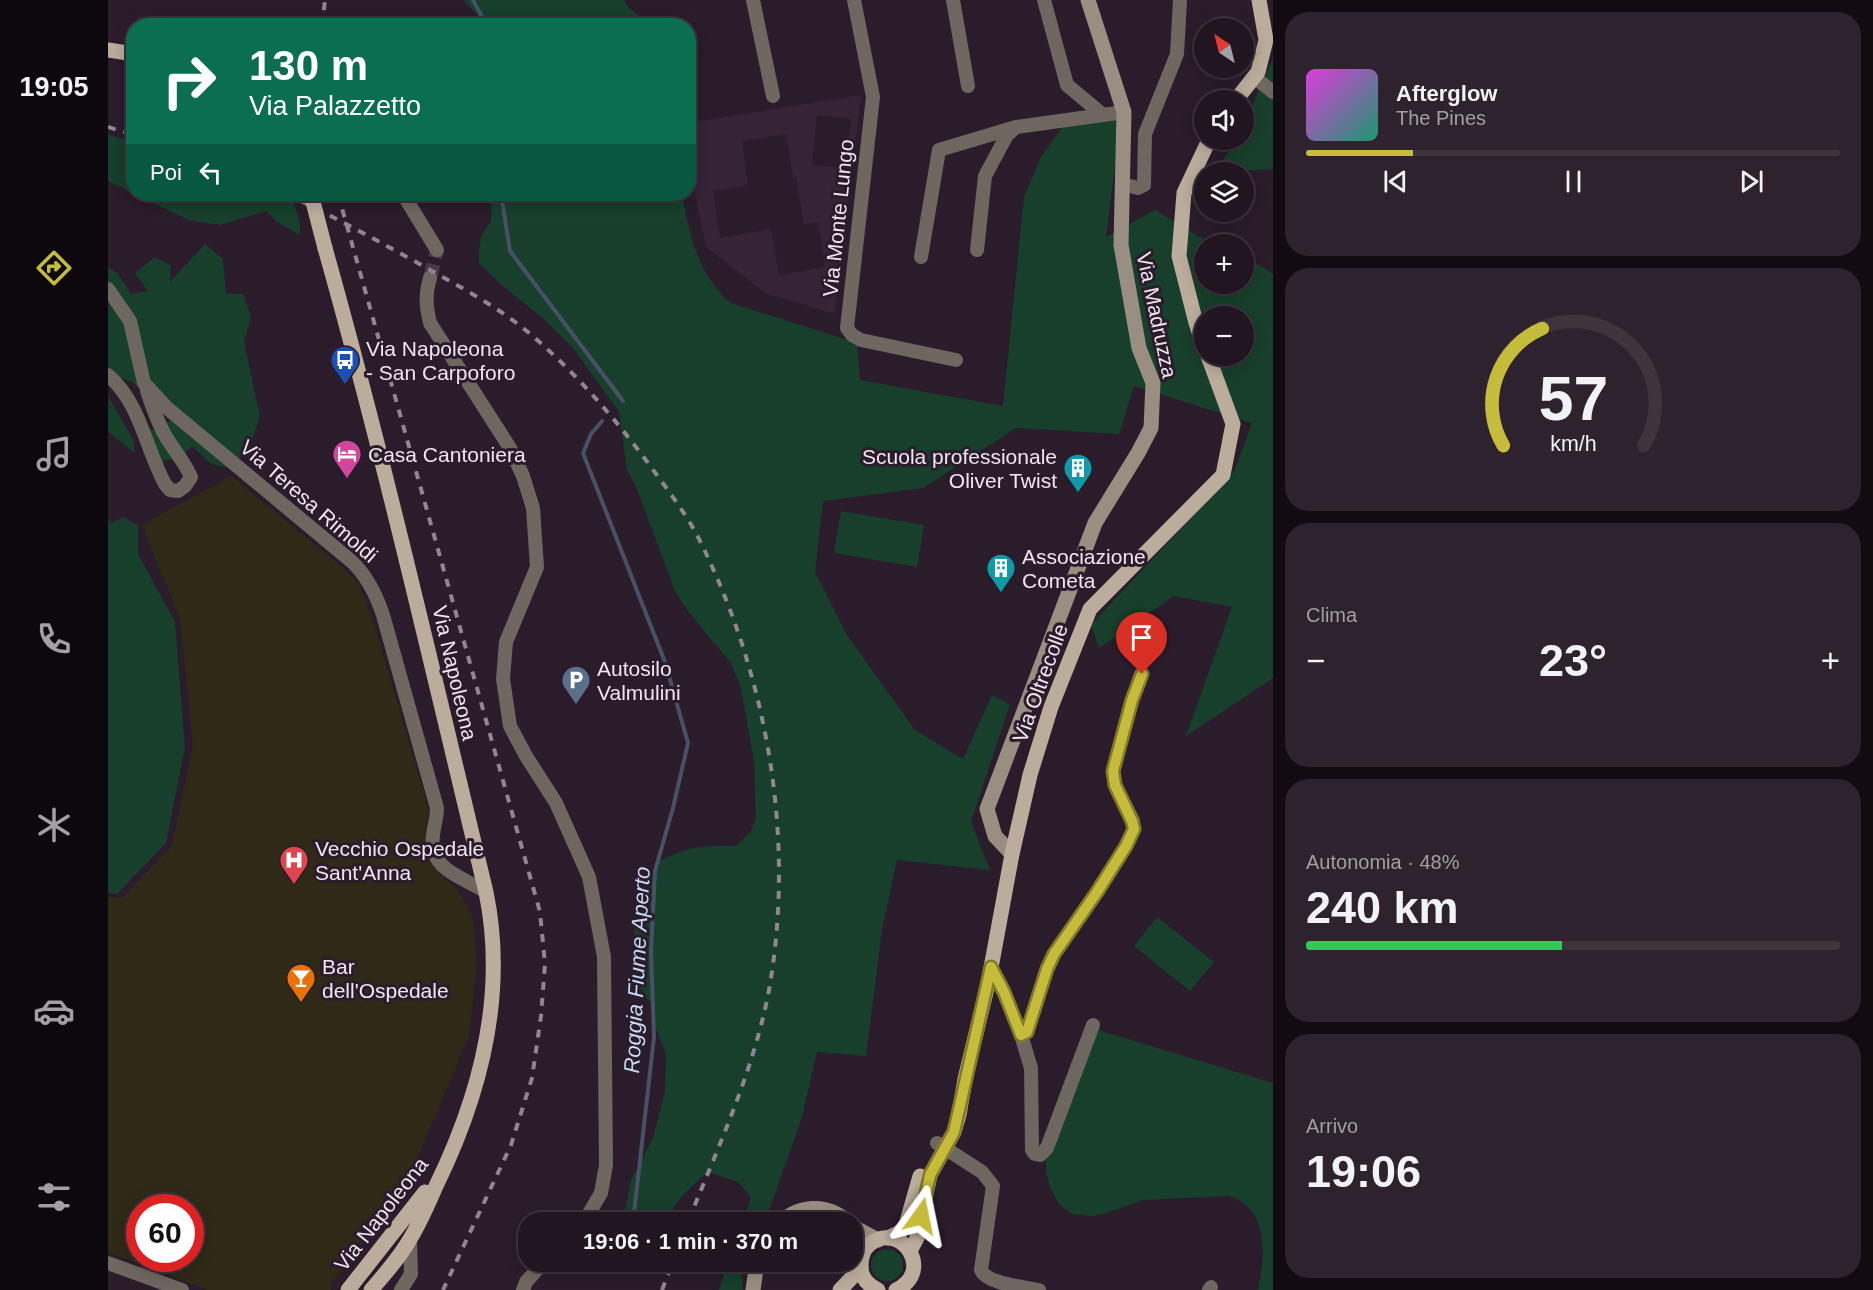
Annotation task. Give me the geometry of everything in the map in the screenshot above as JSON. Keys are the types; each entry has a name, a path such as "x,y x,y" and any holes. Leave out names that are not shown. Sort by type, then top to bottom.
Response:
{"main road":[{"path":"1254,77 1258,72 1266,40 1259,0"},
{"path":"108,50 126,53"},
{"path":"1244,90 1253,78"},
{"path":"1194,315 1179,256 1184,193 1204,150"},
{"name":"Via Napoleona","path":"313,201 408,565 486,892 491,914 495,970 493,1007 471,1106 447,1164 411,1220 410,1240 371,1290"},
{"name":"Via Oltrecolle","path":"864,1252 870,1245 900,1232 906,1225 922,1170 954,1132 991,967 1012,854 1030,775 1051,707 1090,609 1223,475 1233,424 1212,366"},
{"name":"Via Oltrecolle","path":"896,1290 906,1284 913,1272 914,1262 910,1251 917,1238 930,1175 941,1146"},
{"name":"Via Napoleona","path":"348,1290 447,1164"},
{"path":"883,1239 902,1243 910,1251"},
{"path":"864,1252 868,1280"},
{"path":"840,1290 868,1280"},
{"path":"852,1290 868,1280"}],"street":[{"path":"753,0 773,96"},
{"name":"Via Monte Lungo","path":"854,0 873,97 848,328 852,335 861,340 956,360"},
{"path":"953,0 968,86"},
{"path":"1044,0 1067,85 1103,115"},
{"name":"Via Madruzza","path":"1012,854 996,836 987,809 1095,523 1151,428 1153,383 1139,348 1120,245 1124,112 1089,0"},
{"path":"1122,184 1138,188 1144,185 1145,134 1178,54 1180,0"},
{"path":"1254,77 1273,92"},
{"path":"921,257 939,150 1016,127 1124,112"},
{"path":"976,250 985,176 1007,135 1016,127"},
{"path":"407,201 437,250"},
{"path":"430,278 426,294 426,309 430,323 510,448 523,476 533,508 537,567 506,642 503,679 510,726 556,803 589,877 604,957 606,1165 601,1193 590,1212"},
{"name":"Via Teresa Rimoldi","path":"108,289 130,321 144,383 167,408 358,566 366,577 378,599 383,615 437,808 433,835 435,855 448,871 486,892"},
{"path":"108,375 116,382 133,406 165,484 170,490 178,491 191,477 156,418 144,383"},
{"path":"1021,1035 1027,1032 1054,954 1097,892 1134,829 1115,785 1113,771 1132,700 1142,674"},
{"path":"991,967 1004,992 1031,1068 1032,1150 1035,1155 1040,1155 1047,1148 1093,1025"},
{"path":"941,1146 982,1172 993,1186 981,1270 983,1275 993,1281 1039,1290"},
{"path":"797,1212 816,1208 833,1212"},
{"path":"863,1231 883,1239"},
{"path":"401,1290 411,1275 410,1240"},
{"path":"108,1263 182,1290"},
{"path":"523,1290 526,1282 535,1272"},
{"path":"753,1290 756,1272"}],"shaded area":[{"path":"861,95 835,314 765,293 706,247 696,200 696,122","holes":["817,115 851,119 846,168 812,165","786,134 793,178 796,178 804,224 818,222 825,267 779,275 771,229 720,238 713,191 748,185 742,141"]},
{"name":"Vecchio Ospedale Sant'Anna","path":"231,476 343,568 359,584 374,624 429,810 424,845 428,858 434,868 458,890 473,917 477,966 469,1036 405,1187 331,1284 331,1290 207,1290 160,1272 204,1272 204,1194 126,1194 126,1259 108,1252 108,898 122,898 172,846 193,746 180,619 142,525"}],"green space":[{"path":"464,0 624,0 627,6 642,18 479,18"},
{"path":"1273,58 1273,169 1254,170 1254,162 1222,162 1230,150 1254,150 1254,102"},
{"path":"1068,119 1121,119 1106,237 1155,210 1195,234 1194,294 1254,294 1254,263 1273,274 1273,678 1186,736 1232,607 1174,596 1099,648 1091,625 1234,472 1252,423 1134,386 1119,434 1016,428 923,488 823,501 815,572 847,635 915,730 963,759 992,695 1010,704 971,822 990,870 897,860 882,930 866,1056 817,1052 802,1117 769,1212 746,1212 751,1197 738,1182 708,1172 684,1195 672,1212 625,1212 631,1180 653,1138 665,1091 666,1055 653,1020 653,1006 637,985 633,956 635,916 640,896 655,871 657,862 695,848 736,846 751,831 756,818 754,760 740,684 730,662 687,610 675,591 637,489 627,469 619,412 573,348 545,320 479,263 480,241 491,222 492,201 683,201 692,239 703,267 710,280 731,303 857,343 860,380 1003,406 1024,197 1041,157"},
{"path":"108,134 126,140 126,190 108,181"},
{"path":"149,201 293,201 300,224 300,235 277,222 266,211 220,225 188,220"},
{"path":"205,244 223,259 226,294 243,294 251,317 244,342 260,416 249,448 230,468 211,464 192,446 182,456 161,462 147,435 153,428 174,419 132,382 110,374 108,376 108,268 117,272 131,294 148,291 135,273 155,257 171,266 170,282"},
{"path":"108,396 133,439 135,453 108,432"},
{"path":"841,511 924,525 917,567 834,553"},
{"path":"123,517 138,525 138,554 175,622 185,747 166,843 117,894 108,893 108,520 112,523"},
{"path":"1157,917 1214,962 1190,991 1134,946"},
{"path":"1098,1030 1273,1083 1273,1290 1258,1290 1263,1248 1258,1222 1242,1202 1228,1196 1143,1200 1104,1214 1091,1216 1072,1214 1059,1204 1050,1187 1046,1172 1045,1149"},
{"path":"887,1249 898,1254 903,1265 898,1276 887,1281 876,1276 871,1265 876,1254"},
{"path":"725,1272 741,1272 743,1290 719,1290"}],"waterway":[{"name":"Roggia Fiume Aperto","path":"473,0 483,18"},
{"name":"Roggia Fiume Aperto","path":"502,201 510,251 623,401"},
{"name":"Roggia Fiume Aperto","path":"602,421 591,434 583,453 665,662 688,743 655,871 651,951 654,1037 634,1212"}],"tunnel":[{"path":"430,278 437,250"}],"railway":[{"path":"323,18 325,0"},
{"path":"108,127 126,133"},
{"path":"301,201 469,292 517,323 545,347 608,413 663,484 697,535 721,588 742,643 758,699 769,757 777,815 779,874 777,932 769,990 745,1079 692,1212"},
{"path":"340,201 540,912 545,964 541,1016 532,1078 511,1145 443,1290"},
{"path":"662,1290 669,1272"}],"place":[{"name":"Via Napoleona - San Carpoforo","path":"345,386"},
{"name":"Casa Cantoniera","path":"347,480"},
{"name":"Scuola professionale Oliver Twist","path":"1078,494"},
{"name":"Associazione Cometa","path":"1001,594"},
{"name":"Autosilo Valmulini","path":"576,706"},
{"name":"Vecchio Ospedale Sant'Anna","path":"294,886"},
{"name":"Bar dell'Ospedale","path":"301,1004"}],"route":[{"path":"921,1216 930,1175 946,1149 959,1115 965,1078 991,967 1004,992 1021,1035 1027,1032 1032,1021 1047,969 1054,954 1097,892 1134,829 1115,785 1113,771 1132,700 1142,674"}]}
